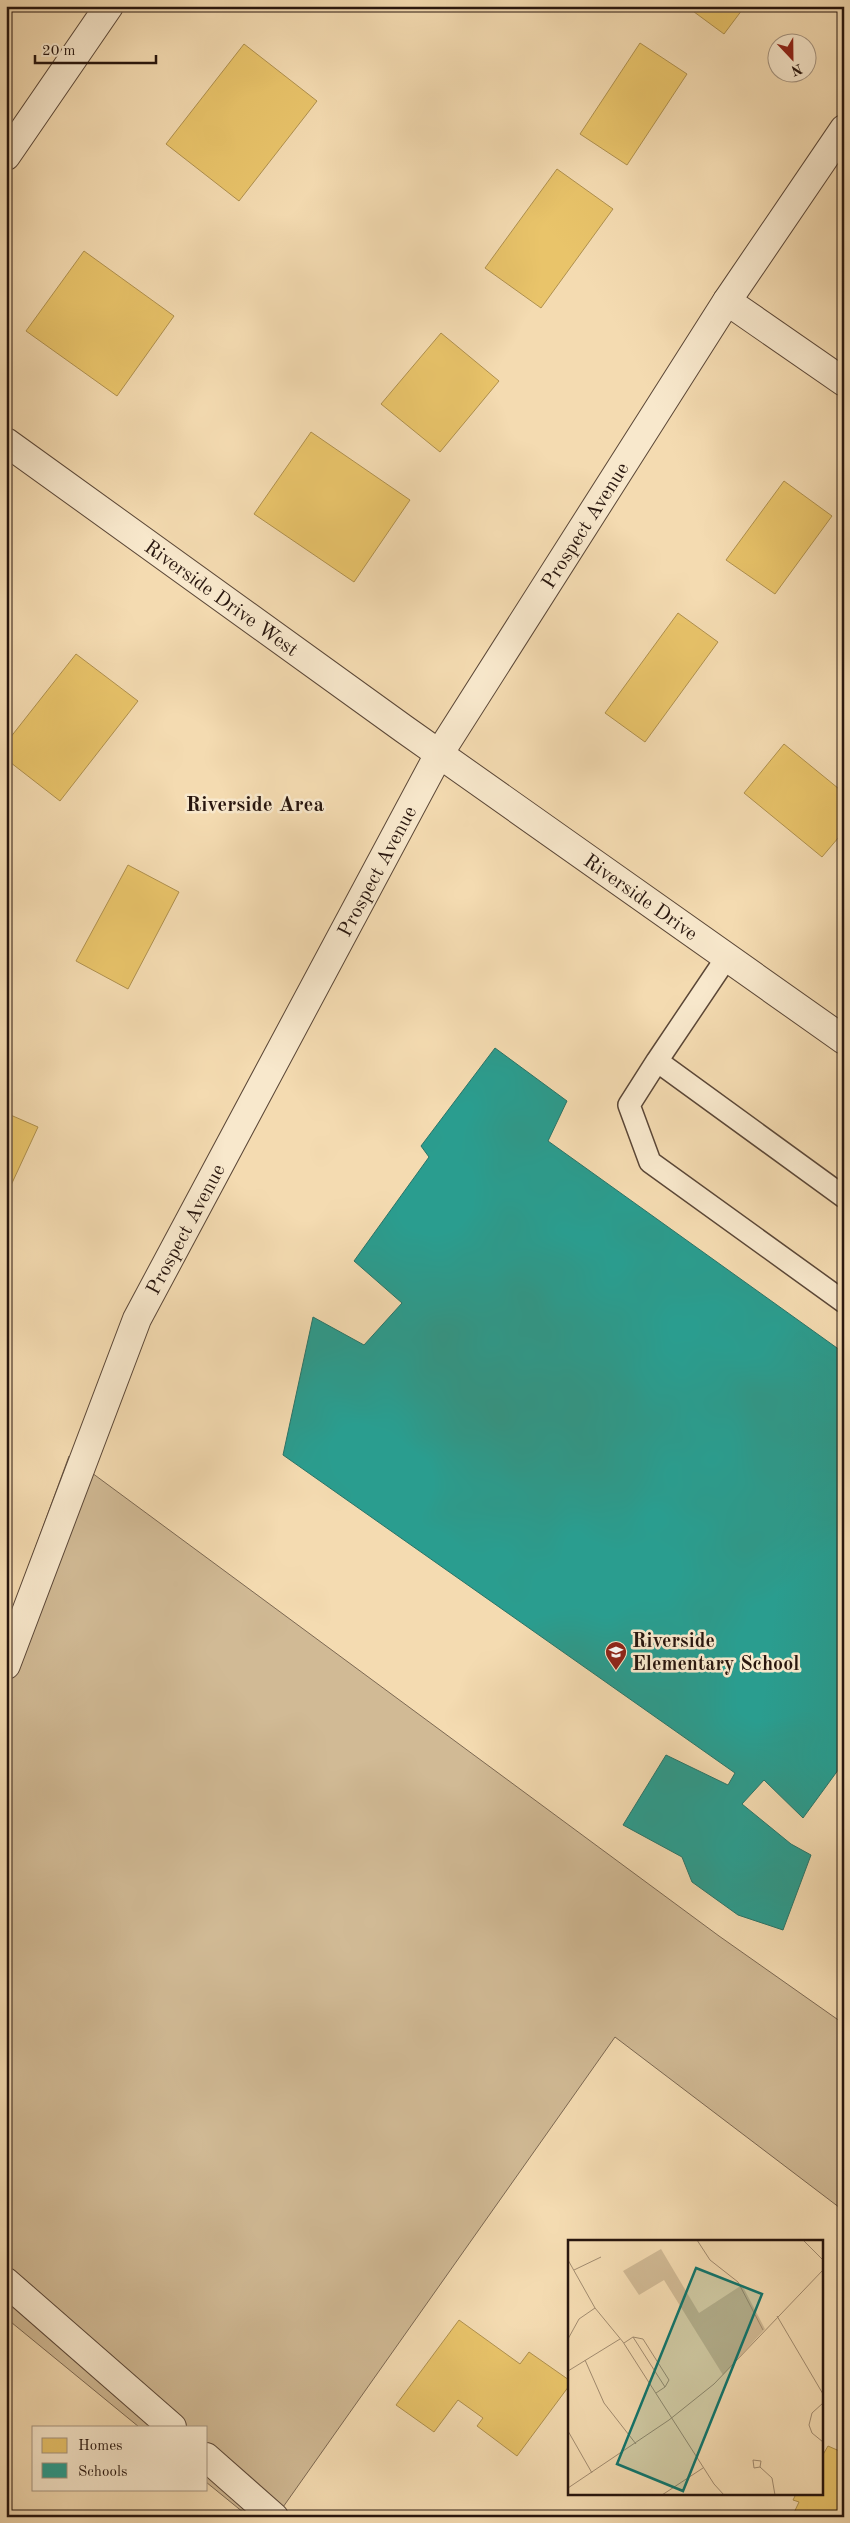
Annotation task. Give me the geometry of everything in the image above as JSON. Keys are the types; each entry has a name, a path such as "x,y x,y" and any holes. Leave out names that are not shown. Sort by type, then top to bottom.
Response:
{"street":[{"path":"6,156 109,6"},
{"name":"Prospect Avenue","path":"6,1665 137,1319 439,754 727,301 844,130"},
{"path":"727,301 844,382"},
{"name":"Riverside Drive West","path":"6,442 439,754"},
{"name":"Riverside Drive","path":"439,754 844,1040"},
{"path":"6,2282 171,2426"},
{"path":"208,2459 274,2517"}],"lane":[{"path":"726,957 629,1105 650,1162 844,1302"},
{"path":"657,1061 844,1197"}],"shaded area":[{"path":"69,1456 719,1936 844,2024 844,2211 615,2037 276,2517 249,2517 208,2484 208,2426 138,2426 6,2318 6,1628"}],"building: Homes":[{"path":"686,6 745,6 724,34"},
{"path":"640,43 687,74 627,165 580,134"},
{"path":"244,44 317,101 239,201 166,144"},
{"path":"557,169 613,209 541,308 485,268"},
{"path":"84,251 174,316 117,396 26,331"},
{"path":"441,333 499,381 440,452 381,404"},
{"path":"311,432 410,500 354,582 254,514"},
{"path":"784,481 832,516 775,594 726,560"},
{"path":"678,613 718,642 645,742 605,713"},
{"path":"76,654 138,701 60,801 6,759 6,743"},
{"path":"784,744 844,793 844,831 822,857 744,793"},
{"path":"128,865 179,892 128,989 76,961"},
{"path":"6,1113 38,1127 6,1196"},
{"path":"459,2320 520,2364 529,2352 568,2379 568,2387 517,2456 477,2426 483,2418 458,2400 434,2432 396,2405"},
{"path":"828,2446 844,2453 844,2517 792,2517 799,2502 793,2500 795,2496 822,2496 822,2456"}],"building: Schools":[{"path":"495,1048 567,1101 548,1141 844,1353 844,1762 803,1818 764,1780 742,1804 791,1844 811,1855 783,1930 738,1915 692,1882 682,1857 623,1825 666,1755 728,1785 735,1773 283,1455 313,1317 364,1345 402,1303 354,1261 429,1157 421,1146"}],"place":[{"name":"Riverside Elementary School","path":"616,1671"}],"district":[{"name":"Riverside Area","path":"255,804"}]}
